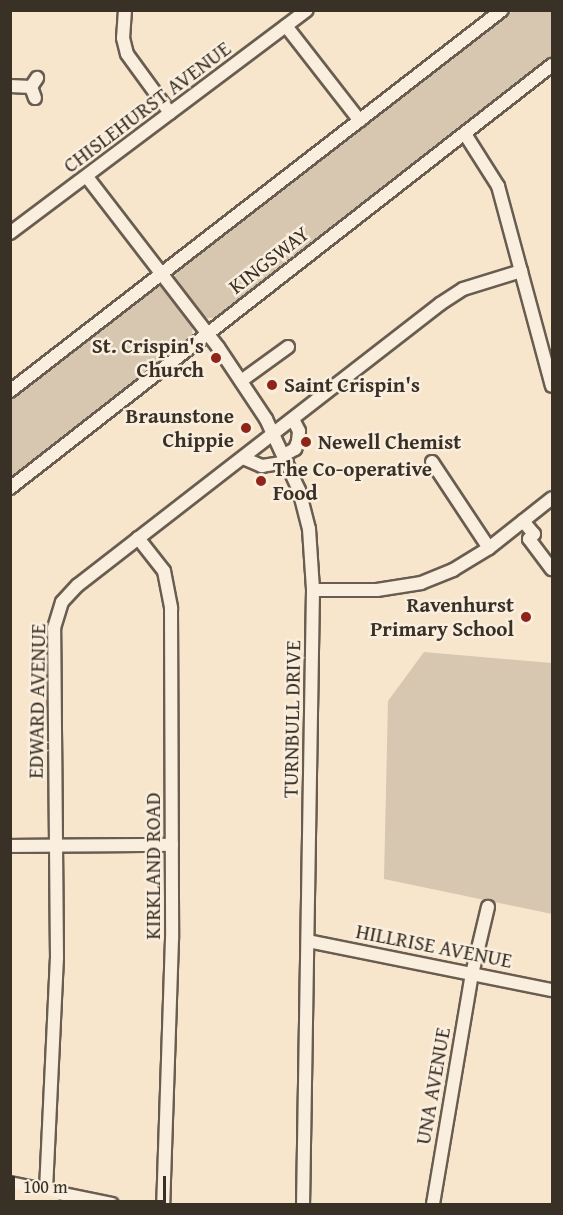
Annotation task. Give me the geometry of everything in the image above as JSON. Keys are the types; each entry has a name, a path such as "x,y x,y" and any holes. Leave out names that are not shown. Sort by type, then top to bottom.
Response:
{"main road":[{"path":"10,1196 49,1197"}],"street":[{"path":"124,10 123,38 127,54 170,113"},
{"name":"CHISLEHURST AVENUE","path":"10,233 307,10"},
{"path":"10,391 163,275 502,10"},
{"path":"286,26 360,121"},
{"name":"KINGSWAY","path":"10,488 552,65"},
{"path":"10,86 34,88"},
{"path":"465,134 498,186 552,386"},
{"name":"TURNBULL DRIVE","path":"87,177 207,332 241,381 273,433 285,459 309,529 313,590 303,1204"},
{"name":"EDWARD AVENUE","path":"49,1197 57,958 56,614 78,585 440,304 463,289 521,271"},
{"path":"241,381 288,346"},
{"path":"243,458 262,466 285,459 295,449 298,441 299,431 293,419"},
{"path":"432,462 489,548"},
{"path":"313,590 377,590 421,583 453,570 489,548 552,498"},
{"path":"523,521 534,534 529,539 552,569"},
{"name":"KIRKLAND ROAD","path":"138,538 155,556 170,588 172,845 168,1120 162,1204"},
{"path":"10,846 172,845"},
{"name":"UNA AVENUE","path":"433,1204 472,974 488,907"},
{"name":"HILLRISE AVENUE","path":"308,941 552,990"},
{"path":"10,1183 49,1197 112,1204"}],"shaded area":[{"path":"513,11 552,11 552,59 235,305 217,318 203,318 174,281 177,269"},
{"path":"156,285 163,285 193,324 192,335 11,481 11,396"},
{"path":"424,652 552,663 552,914 384,879 388,701"}],"place":[{"name":"St. Crispin's Church","path":"216,358"},
{"name":"Saint Crispin's","path":"272,385"},
{"name":"Braunstone Chippie","path":"246,428"},
{"name":"Newell Chemist","path":"306,442"},
{"name":"The Co-operative Food","path":"261,481"},
{"name":"Ravenhurst Primary School","path":"526,617"}]}
